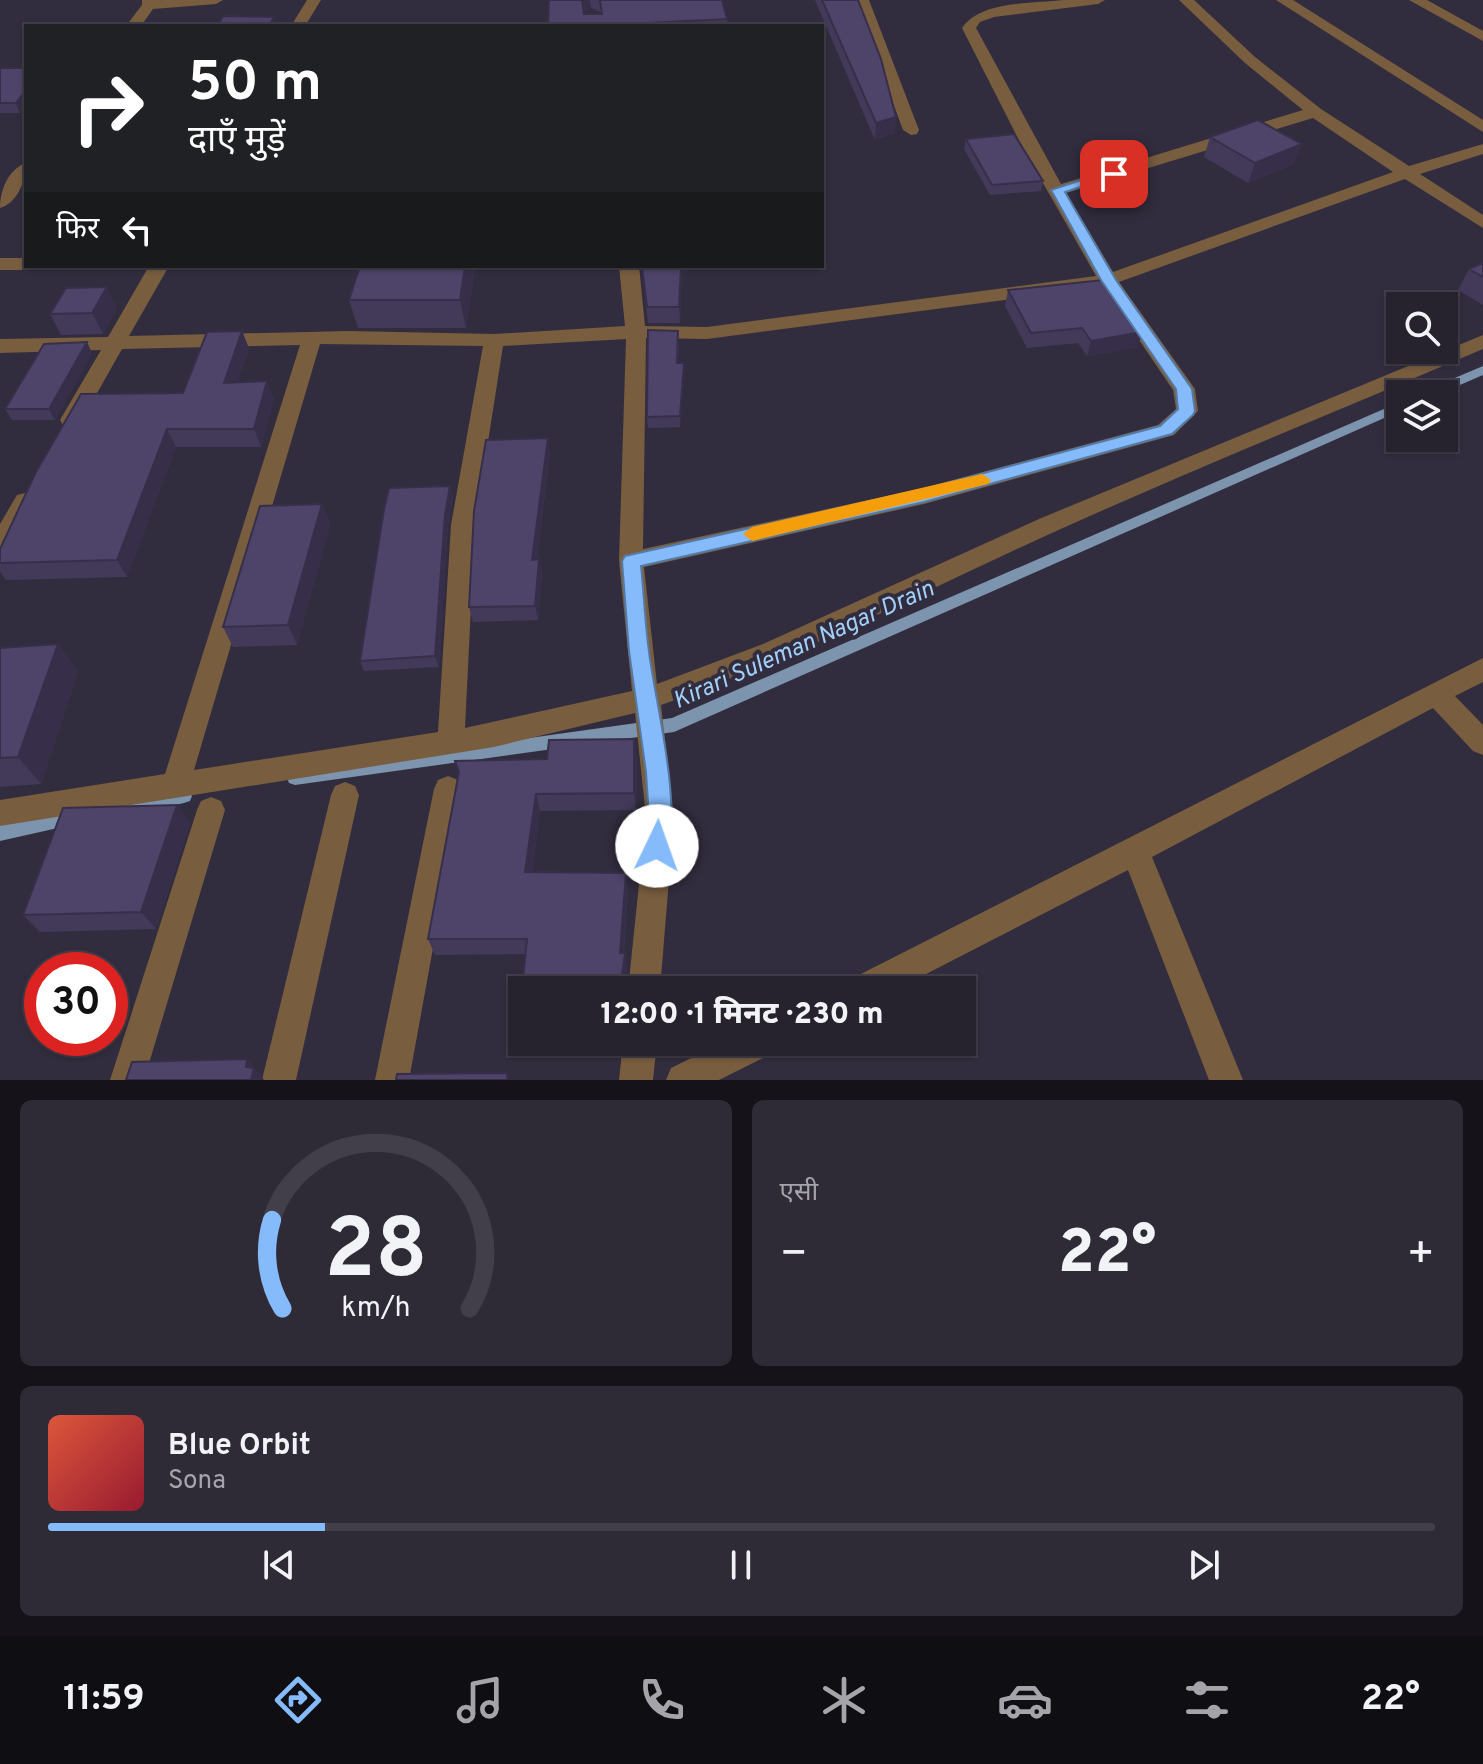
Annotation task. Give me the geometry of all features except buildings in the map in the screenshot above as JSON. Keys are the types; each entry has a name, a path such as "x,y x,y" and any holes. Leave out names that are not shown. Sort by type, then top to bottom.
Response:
{"street":[{"path":"134,24 149,3 216,0"},
{"path":"299,24 314,0"},
{"path":"862,0 911,130"},
{"path":"631,561 924,496 1166,430 1187,411 1184,389 1108,280 1031,148 969,28 975,19 992,13 1098,0"},
{"path":"1186,0 1250,60 1315,112 1483,223"},
{"path":"1283,0 1483,127"},
{"path":"1416,0 1483,37"},
{"path":"1058,190 1315,112"},
{"path":"0,346 312,338 494,340 636,332 707,333 1108,280 1407,173 1483,149"},
{"path":"0,203 24,171"},
{"path":"0,264 24,264"},
{"path":"61,439 158,268"},
{"path":"629,268 636,332 631,561 660,817 645,976"},
{"path":"176,784 312,338"},
{"path":"451,741 463,525 494,340"},
{"path":"0,813 494,735 646,704 772,651 1047,525 1483,341"},
{"path":"0,545 11,507 38,479"},
{"path":"889,976 1483,669"},
{"path":"1437,695 1483,743"},
{"path":"392,1080 448,789"},
{"path":"279,1080 345,795"},
{"path":"127,1080 211,810"},
{"path":"1135,851 1226,1080"},
{"path":"636,1080 639,1056"},
{"path":"683,1080 731,1056"}],"waterway":[{"name":"Kirari Suleman Nagar Drain","path":"1458,381 1483,370"},
{"name":"Kirari Suleman Nagar Drain","path":"295,778 674,725 1386,412"},
{"name":"Kirari Suleman Nagar Drain","path":"118,809 184,796"},
{"name":"Kirari Suleman Nagar Drain","path":"0,833 74,818"}],"slow traffic":[{"path":"752,534 982,480"}],"route":[{"path":"657,846 660,817 657,772 639,651 631,561 924,496 1166,430 1187,411 1184,389 1108,280 1058,190 1114,174"}]}
